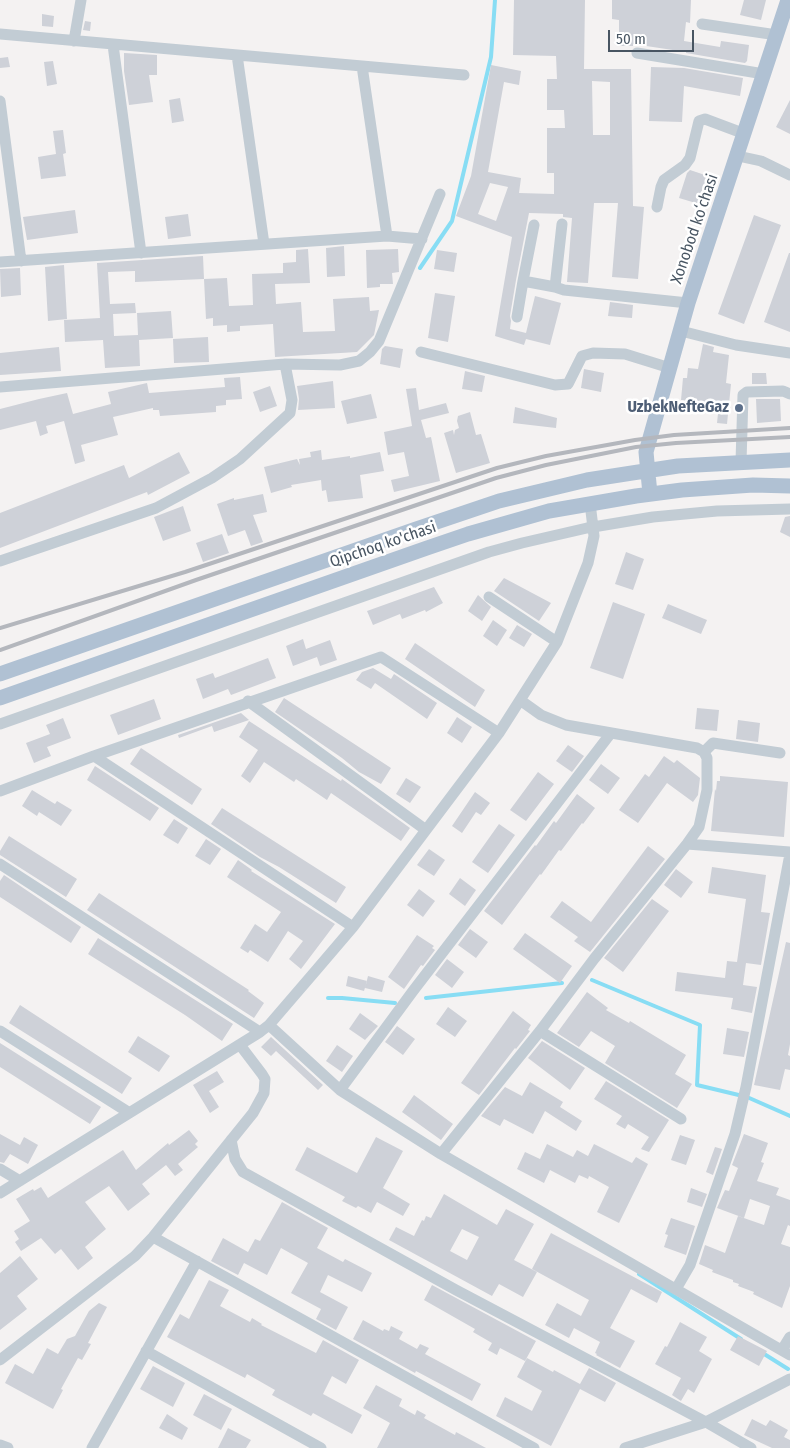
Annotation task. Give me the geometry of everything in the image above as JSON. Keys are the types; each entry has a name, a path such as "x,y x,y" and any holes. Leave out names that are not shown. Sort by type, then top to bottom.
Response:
{"main road":[{"name":"Xonobod koʻchasi","path":"650,494 646,452 688,304 788,0"},
{"name":"Qipchoq ko'chasi","path":"0,674 457,515 542,490 648,470 790,460"},
{"path":"587,480 590,503"},
{"name":"Qipchoq ko'chasi","path":"0,698 468,534 549,511 650,494 727,487 790,486"}],"street":[{"path":"74,41 81,0"},
{"path":"702,24 777,35"},
{"path":"0,34 464,75"},
{"path":"112,45 141,253"},
{"path":"637,53 764,74"},
{"path":"237,55 264,244"},
{"path":"362,66 387,236"},
{"path":"0,101 21,261"},
{"path":"658,207 664,180 685,165 690,158 699,121 705,120 745,134"},
{"path":"738,156 761,161 790,175"},
{"path":"0,387 285,364 340,366 359,361 370,352 379,340 440,194"},
{"path":"555,287 562,224"},
{"path":"517,317 534,225"},
{"path":"0,262 387,236 422,239"},
{"path":"523,281 564,290 688,304"},
{"path":"681,331 736,345 790,353"},
{"path":"422,352 556,385 568,384 582,356 593,353 625,354 670,368"},
{"path":"0,561 156,508 212,478 240,459 290,413 292,400 285,364"},
{"path":"741,462 743,395 747,392 783,391 790,394"},
{"path":"0,1193 260,1032 269,1025 353,927 499,733 557,642 588,563 594,536 590,503"},
{"path":"0,724 489,552 594,527 684,513 790,509"},
{"path":"489,597 557,642"},
{"path":"0,791 248,701 381,657 499,733"},
{"path":"441,1154 540,1031 594,959 688,844 699,827 707,790 707,758 704,752 697,748 566,725 541,715 520,700"},
{"path":"248,701 426,830"},
{"path":"340,1090 610,733"},
{"path":"704,752 713,743 780,753"},
{"path":"94,756 353,927"},
{"path":"676,1289 690,1265 735,1134 744,1096 790,853 688,844"},
{"path":"0,864 260,1032"},
{"path":"269,1025 340,1090 441,1154 786,1353 790,1337"},
{"path":"0,1031 128,1112"},
{"path":"540,1031 681,1119"},
{"path":"0,1360 135,1256 153,1237 262,1100 266,1085 262,1074 240,1044"},
{"path":"231,1140 235,1159 243,1172 456,1290 706,1422 751,1448"},
{"path":"0,1169 20,1180"},
{"path":"153,1237 534,1448"},
{"path":"92,1448 197,1261"},
{"path":"146,1351 321,1448"},
{"path":"624,1448 706,1422 790,1379"},
{"path":"0,1445 8,1448"}],"building":[{"path":"514,0 585,0 584,69 631,69 633,206 644,207 638,279 612,277 618,203 594,203 588,283 567,282 572,218 563,217 563,214 529,213 510,316 510,329 526,333 535,296 561,303 550,345 526,339 524,345 495,336 512,237 456,216 471,176 491,65 521,71 519,85 504,82 488,172 521,178 519,193 554,194 554,173 547,173 547,128 565,128 564,110 547,110 547,79 557,79 556,56 513,55","holes":["592,81 610,82 610,135 593,135","490,183 508,187 496,221 478,214"]},
{"path":"612,0 691,0 690,23 686,22 684,41 720,47 721,41 749,45 747,61 745,63 633,44 633,46 619,46 619,20 612,19"},
{"path":"744,0 766,0 761,20 740,15"},
{"path":"42,14 54,16 53,27 42,26"},
{"path":"85,21 91,22 90,31 83,30"},
{"path":"124,53 157,55 157,75 149,75 153,102 129,105 124,71"},
{"path":"8,57 10,67 0,68 0,58"},
{"path":"53,61 57,84 47,86 44,62"},
{"path":"651,67 684,68 743,78 740,96 684,86 682,122 649,121"},
{"path":"180,98 184,121 172,123 169,100"},
{"path":"790,100 790,134 776,127"},
{"path":"63,130 66,153 63,154 66,176 41,179 38,157 56,154 53,131"},
{"path":"690,170 708,176 699,204 679,198 687,173"},
{"path":"75,210 78,233 27,240 23,217"},
{"path":"188,214 191,236 168,239 165,217"},
{"path":"754,215 781,225 744,324 718,314"},
{"path":"344,246 345,276 327,277 326,248"},
{"path":"308,249 310,283 275,284 276,304 301,302 303,332 335,331 333,299 369,297 370,311 379,310 374,335 357,352 275,357 273,324 240,326 240,331 227,332 227,325 213,326 213,318 206,319 204,279 227,278 229,306 253,305 252,274 283,273 283,263 296,262 296,250"},
{"path":"398,249 399,272 392,273 393,284 380,284 380,287 367,288 366,250"},
{"path":"437,250 457,253 454,272 434,269"},
{"path":"790,253 790,332 764,322"},
{"path":"203,256 204,279 135,282 135,271 108,272 110,304 135,303 136,313 113,314 114,336 138,335 137,313 171,311 173,338 139,340 140,366 105,368 103,340 65,342 64,320 100,318 97,263"},
{"path":"64,265 67,319 48,321 45,267"},
{"path":"20,268 21,295 1,297 0,269"},
{"path":"435,293 455,296 448,342 428,338"},
{"path":"610,302 633,305 632,318 608,316"},
{"path":"208,337 209,362 174,363 173,339"},
{"path":"703,344 714,347 713,352 729,355 726,383 731,384 727,424 717,423 719,404 681,400 683,378 687,378 688,368 698,369"},
{"path":"385,346 403,349 400,368 380,364 382,349"},
{"path":"59,347 61,371 0,375 0,353"},
{"path":"584,369 604,373 601,392 581,388"},
{"path":"465,371 485,376 482,392 462,389"},
{"path":"752,373 766,373 767,384 752,384"},
{"path":"240,377 242,399 226,400 226,405 216,406 216,412 160,416 159,410 153,410 153,408 113,417 118,435 81,445 85,461 75,464 64,421 46,426 48,433 40,436 36,421 0,430 0,409 39,399 67,393 73,414 111,404 108,392 147,383 149,393 225,387 224,378"},
{"path":"333,381 335,408 298,410 297,386"},
{"path":"270,386 277,406 260,412 253,392"},
{"path":"416,388 419,410 446,403 449,413 421,420 426,438 431,437 440,481 394,492 391,480 409,476 404,452 388,455 384,432 412,426 406,389"},
{"path":"371,394 377,418 347,424 341,401"},
{"path":"756,399 780,399 781,421 757,423"},
{"path":"515,407 557,418 556,428 513,423"},
{"path":"470,412 476,435 481,434 490,463 456,473 444,433 453,430 454,435 455,430 459,428 458,416"},
{"path":"321,450 322,460 350,456 350,458 380,452 384,471 360,475 363,498 328,502 326,490 322,491 321,480 291,485 292,487 271,493 264,467 297,459 300,465 299,459 311,457 310,452"},
{"path":"179,452 190,473 148,495 147,492 0,548 0,513 124,465 129,478"},
{"path":"263,494 267,512 253,515 263,542 251,546 245,530 228,536 217,504 234,498 234,500"},
{"path":"183,506 191,531 163,541 154,517"},
{"path":"790,516 790,537 780,532 785,517"},
{"path":"222,534 229,553 203,562 196,543"},
{"path":"626,552 644,559 633,590 615,584"},
{"path":"504,578 551,603 539,621 494,591"},
{"path":"434,587 443,603 426,612 425,610 402,619 400,614 373,625 367,611"},
{"path":"478,595 491,607 482,621 468,611"},
{"path":"613,602 645,614 623,679 590,668"},
{"path":"668,604 707,620 701,634 662,618"},
{"path":"493,620 507,630 497,646 483,636"},
{"path":"517,625 532,634 524,647 509,638"},
{"path":"303,639 306,649 330,640 337,660 320,666 317,657 293,666 286,646"},
{"path":"415,643 485,690 475,707 405,659"},
{"path":"268,658 276,678 231,695 228,689 203,699 196,679 213,673 215,678"},
{"path":"373,668 391,679 394,674 437,703 427,719 375,683 371,689 356,680 362,672"},
{"path":"284,698 391,768 381,784 359,772 342,758 275,712"},
{"path":"154,699 161,719 118,735 110,715"},
{"path":"697,708 719,710 717,731 695,729"},
{"path":"241,713 249,720 214,732 212,726 179,738 178,735"},
{"path":"457,717 472,727 462,743 447,733"},
{"path":"63,718 71,738 47,747 51,756 34,763 26,743 50,734 46,725"},
{"path":"738,720 760,723 758,742 736,739"},
{"path":"249,721 341,781 342,779 410,828 401,841 331,793 327,800 296,779 294,782 264,762 250,783 241,776 258,750 239,737"},
{"path":"568,745 584,756 572,772 556,761"},
{"path":"141,748 202,789 192,805 130,764"},
{"path":"664,756 674,763 677,760 700,778 698,795 693,802 667,783 638,823 619,810 645,774 649,777"},
{"path":"601,764 620,778 608,794 589,780"},
{"path":"95,766 159,808 150,821 87,780"},
{"path":"538,772 554,784 526,821 510,810"},
{"path":"720,776 788,782 784,837 711,831 715,789 716,791 717,781 720,781"},
{"path":"406,778 421,787 410,803 396,794"},
{"path":"32,790 55,804 57,801 72,810 61,826 39,812 37,816 22,806"},
{"path":"475,792 490,803 481,815 476,812 462,833 452,826"},
{"path":"577,794 595,808 561,851 559,850 502,925 484,911 554,821 556,823"},
{"path":"222,808 346,887 336,903 260,857 211,824"},
{"path":"174,819 188,828 178,844 163,835"},
{"path":"499,824 515,835 488,873 472,862"},
{"path":"9,836 77,879 66,897 0,855 0,851"},
{"path":"206,839 221,849 210,865 195,856"},
{"path":"648,846 665,859 590,952 574,941 578,937 550,917 562,901 591,922"},
{"path":"429,849 445,860 434,876 417,865"},
{"path":"238,860 251,871 335,924 301,969 289,959 303,941 288,931 268,962 250,950 248,953 240,948 255,924 267,932 281,912 227,877"},
{"path":"712,867 766,875 761,912 770,913 761,965 746,963 743,985 757,987 752,1013 731,1009 733,998 675,991 677,972 725,978 727,961 737,962 746,899 708,893"},
{"path":"676,869 693,882 681,898 664,885"},
{"path":"4,875 81,927 71,943 0,897 0,881"},
{"path":"460,878 476,890 465,906 449,894"},
{"path":"419,889 435,901 423,917 407,905"},
{"path":"99,893 249,990 264,1003 254,1018 87,910"},
{"path":"652,899 669,911 623,972 604,958"},
{"path":"470,929 488,942 476,958 458,945"},
{"path":"525,933 572,966 560,983 513,949"},
{"path":"417,935 434,946 432,948 435,950 423,966 421,965 404,989 388,977"},
{"path":"98,938 233,1024 222,1041 185,1015 88,954"},
{"path":"786,942 790,943 790,1044 788,1055 790,1056 790,1070 785,1069 780,1090 754,1085"},
{"path":"447,959 464,972 452,988 435,975"},
{"path":"348,976 367,981 364,991 346,986"},
{"path":"368,976 385,981 382,992 365,988"},
{"path":"587,992 608,1008 606,1010 629,1023 630,1021 686,1055 675,1074 692,1084 677,1108 605,1063 615,1046 591,1031 579,1047 557,1033"},
{"path":"20,1005 132,1078 122,1094 9,1023"},
{"path":"448,1007 467,1021 455,1037 436,1024"},
{"path":"513,1011 531,1025 528,1030 530,1031 479,1095 461,1083"},
{"path":"360,1013 378,1026 365,1040 349,1029"},
{"path":"397,1026 415,1039 403,1055 385,1042"},
{"path":"727,1028 749,1032 744,1057 723,1054"},
{"path":"138,1036 170,1056 159,1072 128,1052"},
{"path":"271,1037 323,1085 318,1090 276,1051 271,1056 261,1047"},
{"path":"542,1041 585,1068 570,1090 528,1058"},
{"path":"0,1043 101,1107 90,1124 0,1067"},
{"path":"337,1045 353,1056 342,1072 326,1061"},
{"path":"217,1071 224,1082 209,1091 219,1107 210,1113 193,1085"},
{"path":"606,1081 669,1120 649,1152 641,1149 649,1137 628,1124 625,1129 616,1124 622,1116 594,1099"},
{"path":"530,1082 563,1102 560,1107 582,1121 576,1131 545,1111 533,1134 504,1119 500,1126 481,1116 505,1087 522,1096"},
{"path":"414,1095 453,1124 441,1140 402,1112"},
{"path":"189,1130 198,1141 195,1144 198,1147 178,1164 183,1170 175,1176 166,1165 142,1184 150,1194 128,1211 109,1186 85,1202 106,1229 85,1247 93,1258 78,1270 61,1249 55,1254 41,1238 21,1251 15,1242 19,1239 14,1231 30,1221 16,1199 33,1189 34,1191 41,1187 48,1198 123,1150 136,1170 168,1143 169,1145"},
{"path":"0,1134 20,1145 24,1137 38,1145 28,1164 10,1154 4,1163 0,1162"},
{"path":"744,1134 768,1143 761,1162 764,1163 757,1181 779,1188 776,1195 790,1200 790,1226 788,1225 781,1244 790,1247 790,1286 782,1308 753,1294 754,1292 738,1286 739,1284 733,1282 733,1280 712,1272 713,1270 699,1264 705,1245 725,1253 738,1216 764,1225 770,1206 750,1199 744,1218 717,1208 725,1190 729,1191 738,1168 732,1165"},
{"path":"680,1135 695,1140 686,1165 671,1160"},
{"path":"376,1137 403,1151 383,1188 410,1204 403,1216 377,1202 371,1213 358,1206 356,1208 342,1201 345,1197 295,1170 307,1147 357,1173"},
{"path":"547,1144 573,1157 577,1150 588,1156 594,1144 632,1163 636,1157 648,1164 619,1223 597,1212 609,1187 589,1176 588,1179 579,1175 575,1183 550,1170 544,1183 517,1169 525,1152 540,1159"},
{"path":"715,1147 722,1149 713,1175 706,1172"},
{"path":"691,1188 707,1194 702,1207 687,1202"},
{"path":"444,1194 497,1225 506,1209 534,1224 514,1260 537,1272 523,1297 499,1284 492,1296 389,1240 396,1227 414,1236 422,1220 424,1221 426,1216 431,1218","holes":["462,1229 479,1237 467,1260 450,1251"]},
{"path":"282,1202 328,1228 317,1248 343,1262 345,1259 372,1273 362,1292 328,1275 320,1292 348,1307 336,1330 316,1319 321,1309 291,1293 308,1263 281,1248 267,1275 244,1263 238,1275 211,1261 223,1238 248,1252 255,1239 260,1241"},
{"path":"671,1218 695,1226 686,1255 664,1247 668,1235 665,1234"},
{"path":"551,1233 662,1292 657,1303 631,1289 610,1328 635,1341 620,1368 596,1355 595,1353 600,1342 574,1328 569,1338 545,1325 557,1303 581,1316 589,1300 532,1269"},
{"path":"20,1256 38,1279 17,1296 27,1309 0,1330 0,1273"},
{"path":"209,1280 229,1290 220,1306 250,1322 252,1318 261,1325 316,1353 323,1340 359,1360 346,1384 332,1376 323,1394 362,1415 352,1434 313,1413 311,1416 272,1395 275,1390 247,1374 245,1378 167,1337 180,1314 189,1319"},
{"path":"432,1285 536,1341 525,1361 500,1348 497,1355 488,1350 492,1343 473,1332 475,1329 424,1300"},
{"path":"99,1303 107,1307 88,1343 91,1344 82,1360 78,1358 61,1389 63,1390 53,1409 5,1383 15,1364 33,1374 47,1348 58,1354 67,1339 75,1336 89,1311"},
{"path":"363,1320 383,1331 384,1329 389,1331 391,1326 403,1332 399,1339 417,1349 420,1344 429,1348 425,1354 481,1384 472,1401 416,1371 415,1373 353,1339"},
{"path":"680,1322 707,1337 699,1351 712,1359 694,1393 688,1389 681,1401 672,1395 681,1378 655,1364 665,1346 667,1347"},
{"path":"738,1336 767,1351 759,1366 730,1350"},
{"path":"527,1358 580,1384 589,1368 616,1383 605,1402 580,1389 551,1446 496,1416 505,1397 532,1411 542,1391 517,1377"},
{"path":"153,1366 185,1383 173,1407 140,1389"},
{"path":"376,1385 402,1399 399,1406 415,1415 417,1410 426,1415 424,1418 455,1435 456,1432 486,1448 377,1448 390,1423 363,1408"},
{"path":"204,1394 232,1409 221,1430 193,1415"},
{"path":"167,1414 188,1428 182,1440 159,1428"},
{"path":"752,1419 766,1426 770,1420 788,1430 784,1437 790,1440 790,1448 772,1448 744,1435"},
{"path":"228,1428 251,1440 246,1448 218,1448"}],"waterway":[{"path":"420,268 452,221 491,57 495,0"},
{"path":"592,980 700,1025 697,1085 747,1097 790,1116"},
{"path":"426,998 562,983"},
{"path":"328,998 395,1003"},
{"path":"639,1274 741,1339"},
{"path":"761,1352 788,1369"}],"railway":[{"path":"0,628 185,572 497,468 546,456 635,440 674,435 790,428"},
{"path":"0,650 196,580 496,478 546,465 636,447 790,437"}],"place":[{"name":"UzbekNefteGaz","path":"739,408"}]}
